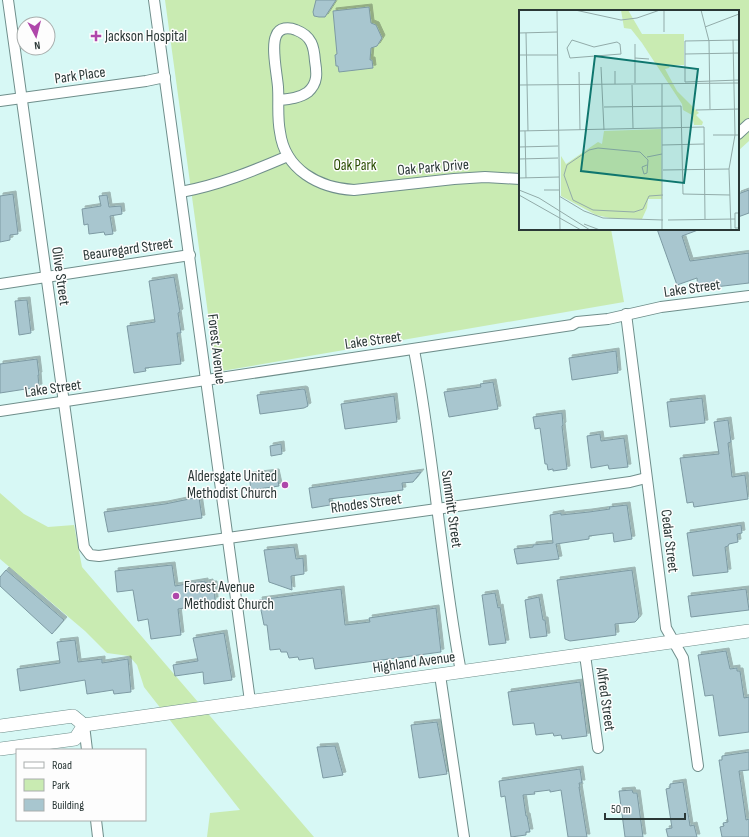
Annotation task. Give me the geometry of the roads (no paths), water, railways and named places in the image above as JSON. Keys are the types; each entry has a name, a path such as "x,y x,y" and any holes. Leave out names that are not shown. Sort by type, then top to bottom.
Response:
{"main road":[{"name":"Highland Avenue","path":"84,725 749,631"},
{"path":"0,726 73,716 84,725 75,739 0,749"}],"street":[{"name":"Olive Street","path":"8,0 84,547 90,555"},
{"name":"Forest Avenue","path":"154,0 250,701"},
{"name":"Oak Park Drive","path":"279,100 302,96 314,84 316,78 314,47 307,36 293,28 285,28 280,30 276,35 274,45 279,100 279,131 288,156 295,166 312,179 326,185 354,190 454,179 485,177 519,178"},
{"name":"Park Place","path":"0,101 146,81 165,77"},
{"path":"739,133 749,124"},
{"path":"181,192 201,188 250,173 288,156"},
{"name":"Beauregard Street","path":"0,284 190,255"},
{"name":"Lake Street","path":"0,411 572,326 577,322 608,318 661,307 749,296"},
{"name":"Cedar Street","path":"626,314 666,628 683,658 685,666 698,766"},
{"name":"Summitt Street","path":"414,350 454,634 461,672"},
{"name":"Rhodes Street","path":"90,555 99,556 228,539 437,508 630,482 646,478"},
{"name":"Alfred Street","path":"584,655 598,748"},
{"path":"440,675 464,837"},
{"path":"84,725 87,749"},
{"path":"96,821 98,837"}],"place":[{"name":"Jackson Hospital","path":"96,36"},
{"name":"Aldersgate United Methodist Church","path":"285,485"},
{"name":"Forest Avenue Methodist Church","path":"176,596"}],"park label":[{"name":"Oak Park","path":"355,165"}]}
